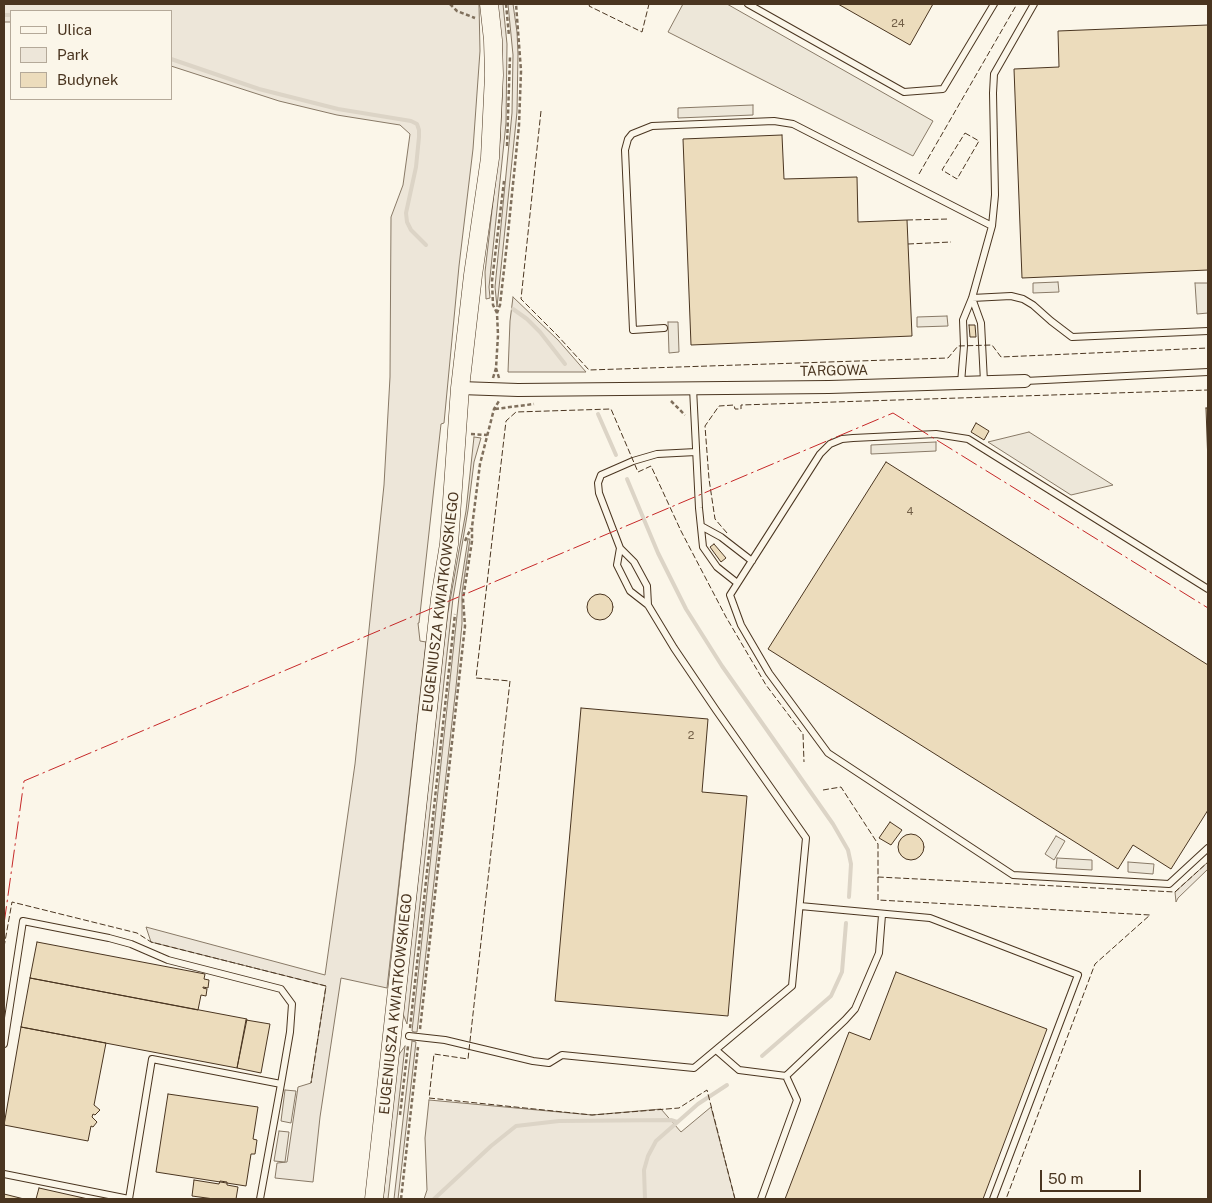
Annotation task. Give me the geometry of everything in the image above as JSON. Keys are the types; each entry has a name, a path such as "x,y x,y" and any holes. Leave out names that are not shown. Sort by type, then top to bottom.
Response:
{"main road":[{"name":"EUGENIUSZA KWIATKOWSKIEGO","path":"374,1199 440,599 449,544 460,388 490,150 494,75 490,10"}],"street":[{"name":"TARGOWA","path":"460,388 518,390 693,388 1025,381"}],"lane":[{"path":"748,4 904,92 943,89 994,4"},
{"path":"962,383 964,346 962,320 972,298 992,226 996,178 994,74 1034,4"},
{"path":"664,328 633,330 625,150 628,139 632,134 652,126 774,121 793,124 992,226"},
{"path":"972,298 1011,296 1023,300 1033,305 1072,337 1208,331"},
{"path":"972,298 981,323 984,382"},
{"name":"TARGOWA","path":"1025,381 1208,372"},
{"path":"693,388 703,547 717,567 736,582"},
{"path":"1208,589 968,439 936,434 842,439 830,444 820,454 752,561 736,582 730,595 741,626 769,673 828,753 1013,875 1169,884 1208,848"},
{"path":"648,605 647,586 634,562 620,548 599,493 598,483 601,475 633,461 657,454 696,452"},
{"path":"701,526 721,537 752,561"},
{"path":"409,1036 446,1040 533,1061 549,1062 562,1055 694,1068 792,986 806,838 716,710 674,648 648,605 630,590 617,565 620,548"},
{"path":"800,906 930,918 1078,975 993,1199"},
{"path":"786,1076 846,1020 855,1008 879,953 882,915"},
{"path":"4,1044 22,921 109,938 131,944 168,960 281,988 292,1004 290,1032 260,1199"},
{"path":"716,1050 739,1070 786,1076"},
{"path":"4,1174 129,1199 152,1059 280,1084"},
{"path":"761,1199 797,1100 786,1076"}],"path":[{"path":"450,4 457,11 467,16 480,19 490,10"},
{"path":"496,368 497,313 500,306 521,105 521,50 516,4"},
{"path":"401,1199 465,626 463,599 472,541 480,464 494,409 519,405"},
{"path":"465,541 472,527"},
{"path":"400,1118 456,608"}],"green space":[{"path":"4,4 479,4 480,51 473,149 459,266 444,423 441,424 418,623 420,641 426,642 387,988 341,978 320,1117 313,1182 275,1178 277,1163 287,1162 298,1087 311,1083 326,986 151,942 146,927 325,975 355,764 384,485 390,377 391,217 403,185 410,134 400,125 337,115 279,101 172,66 172,10 10,10 10,22 4,22"},
{"path":"497,4 503,4 507,44 506,123 489,287 490,298 486,299 485,272 500,140 502,99 502,52"},
{"path":"508,4 513,4 517,32 517,112 497,307 495,287 512,113 513,55"},
{"path":"513,297 558,340 586,372 508,372"},
{"path":"474,437 481,438 474,462 453,598 407,1024 403,1014 444,643 466,511"},
{"path":"468,539 470,539 462,593 462,624 456,687 417,1032 414,1032 412,1031 459,597"},
{"path":"1208,862 1208,869 1176,902 1175,892"},
{"path":"412,1041 416,1042 398,1199 394,1199"},
{"path":"405,1046 388,1199 383,1199 398,1056"},
{"path":"429,1100 592,1115 661,1109 681,1132 711,1107 735,1199 424,1199 427,1190 425,1138"}],"shaded area":[{"path":"683,4 727,4 933,121 913,156 668,32"},
{"path":"753,105 753,115 678,118 678,108"},
{"path":"1058,282 1059,292 1033,293 1033,283"},
{"path":"1195,283 1208,283 1208,313 1197,314"},
{"path":"947,316 948,326 917,327 917,317"},
{"path":"668,322 678,322 679,352 669,353"},
{"path":"1029,432 1113,485 1071,495 988,442"},
{"path":"936,442 936,451 871,454 871,445"},
{"path":"1056,836 1065,841 1054,860 1045,854"},
{"path":"1057,858 1092,860 1092,870 1056,868"},
{"path":"1128,862 1154,864 1153,874 1128,872"},
{"path":"285,1090 296,1091 291,1123 281,1121"},
{"path":"279,1131 289,1132 285,1162 274,1161"}],"building":[{"path":"838,4 933,4 910,45"},
{"path":"1208,25 1208,270 1022,278 1014,69 1059,67 1058,31"},
{"path":"782,135 784,179 857,177 858,222 907,220 912,336 691,345 683,139"},
{"path":"969,325 975,325 976,337 970,337"},
{"path":"1206,408 1208,408 1208,464"},
{"path":"976,423 989,431 984,440 971,432"},
{"path":"886,462 1208,665 1208,810 1171,869 1133,845 1118,869 768,649"},
{"path":"714,544 726,558 721,562 710,547"},
{"path":"600,594 609,598 613,607 609,616 600,620 591,616 587,607 591,598"},
{"path":"581,708 708,719 702,792 747,796 728,1016 555,1001"},
{"path":"890,822 902,830 891,845 879,838"},
{"path":"911,834 920,838 924,847 920,856 911,860 902,856 898,847 902,838"},
{"path":"37,942 205,974 204,979 209,980 208,988 203,987 207,989 206,996 201,995 198,1010 30,978"},
{"path":"896,972 1047,1029 983,1199 785,1199 849,1032 870,1040"},
{"path":"30,978 247,1019 237,1068 21,1027"},
{"path":"246,1020 270,1024 261,1073 237,1068"},
{"path":"21,1027 106,1043 94,1105 100,1110 95,1115 93,1114 92,1117 97,1122 93,1127 91,1126 88,1141 4,1125"},
{"path":"168,1094 258,1107 253,1139 257,1140 255,1154 251,1154 246,1186 156,1172"},
{"path":"194,1180 219,1184 220,1181 227,1182 227,1185 238,1187 236,1199 192,1196"},
{"path":"39,1188 88,1199 36,1199"},
{"path":"4,1194 24,1199 4,1199"}],"waterway":[{"path":"4,15 10,15"},
{"path":"172,59 259,89 338,109 411,121 417,124 419,137 416,167 406,213 407,222 411,230 426,245"},
{"path":"513,309 540,332 565,364"},
{"path":"598,414 616,455"},
{"path":"627,479 658,553 686,609 722,666 833,824 848,850 851,864 849,897"},
{"path":"762,1056 831,996 842,972 846,923"},
{"path":"645,1199 644,1170 648,1156 656,1141 698,1104 727,1085"},
{"path":"434,1199 491,1146 516,1126 559,1121 671,1120 677,1122"}],"fence":[{"path":"590,4 589,6 642,32 649,4"},
{"path":"919,174 1017,4"},
{"path":"541,111 521,299 589,370 948,358 958,346 992,345 1001,357 1208,348"},
{"path":"965,133 979,141 957,179 942,170 965,133"},
{"path":"907,220 949,219"},
{"path":"908,244 951,242"},
{"path":"727,533 715,519 709,479 705,426 719,406 734,405 735,409 741,409 741,405 1208,390"},
{"path":"735,1199 707,1090 679,1108 592,1115 429,1098 434,1054 468,1059 510,681 476,678 506,421 516,412 611,409 638,472 651,466 681,531 726,617 766,685 803,734 804,762"},
{"path":"823,790 841,787 878,844 878,877 1175,892 1208,862"},
{"path":"878,877 878,900 1150,915 1095,964 1006,1199"},
{"path":"4,947 12,902 137,933 151,942 326,986 311,1083"}],"power":[{"path":"4,924 24,781 893,413 1208,608"}]}
